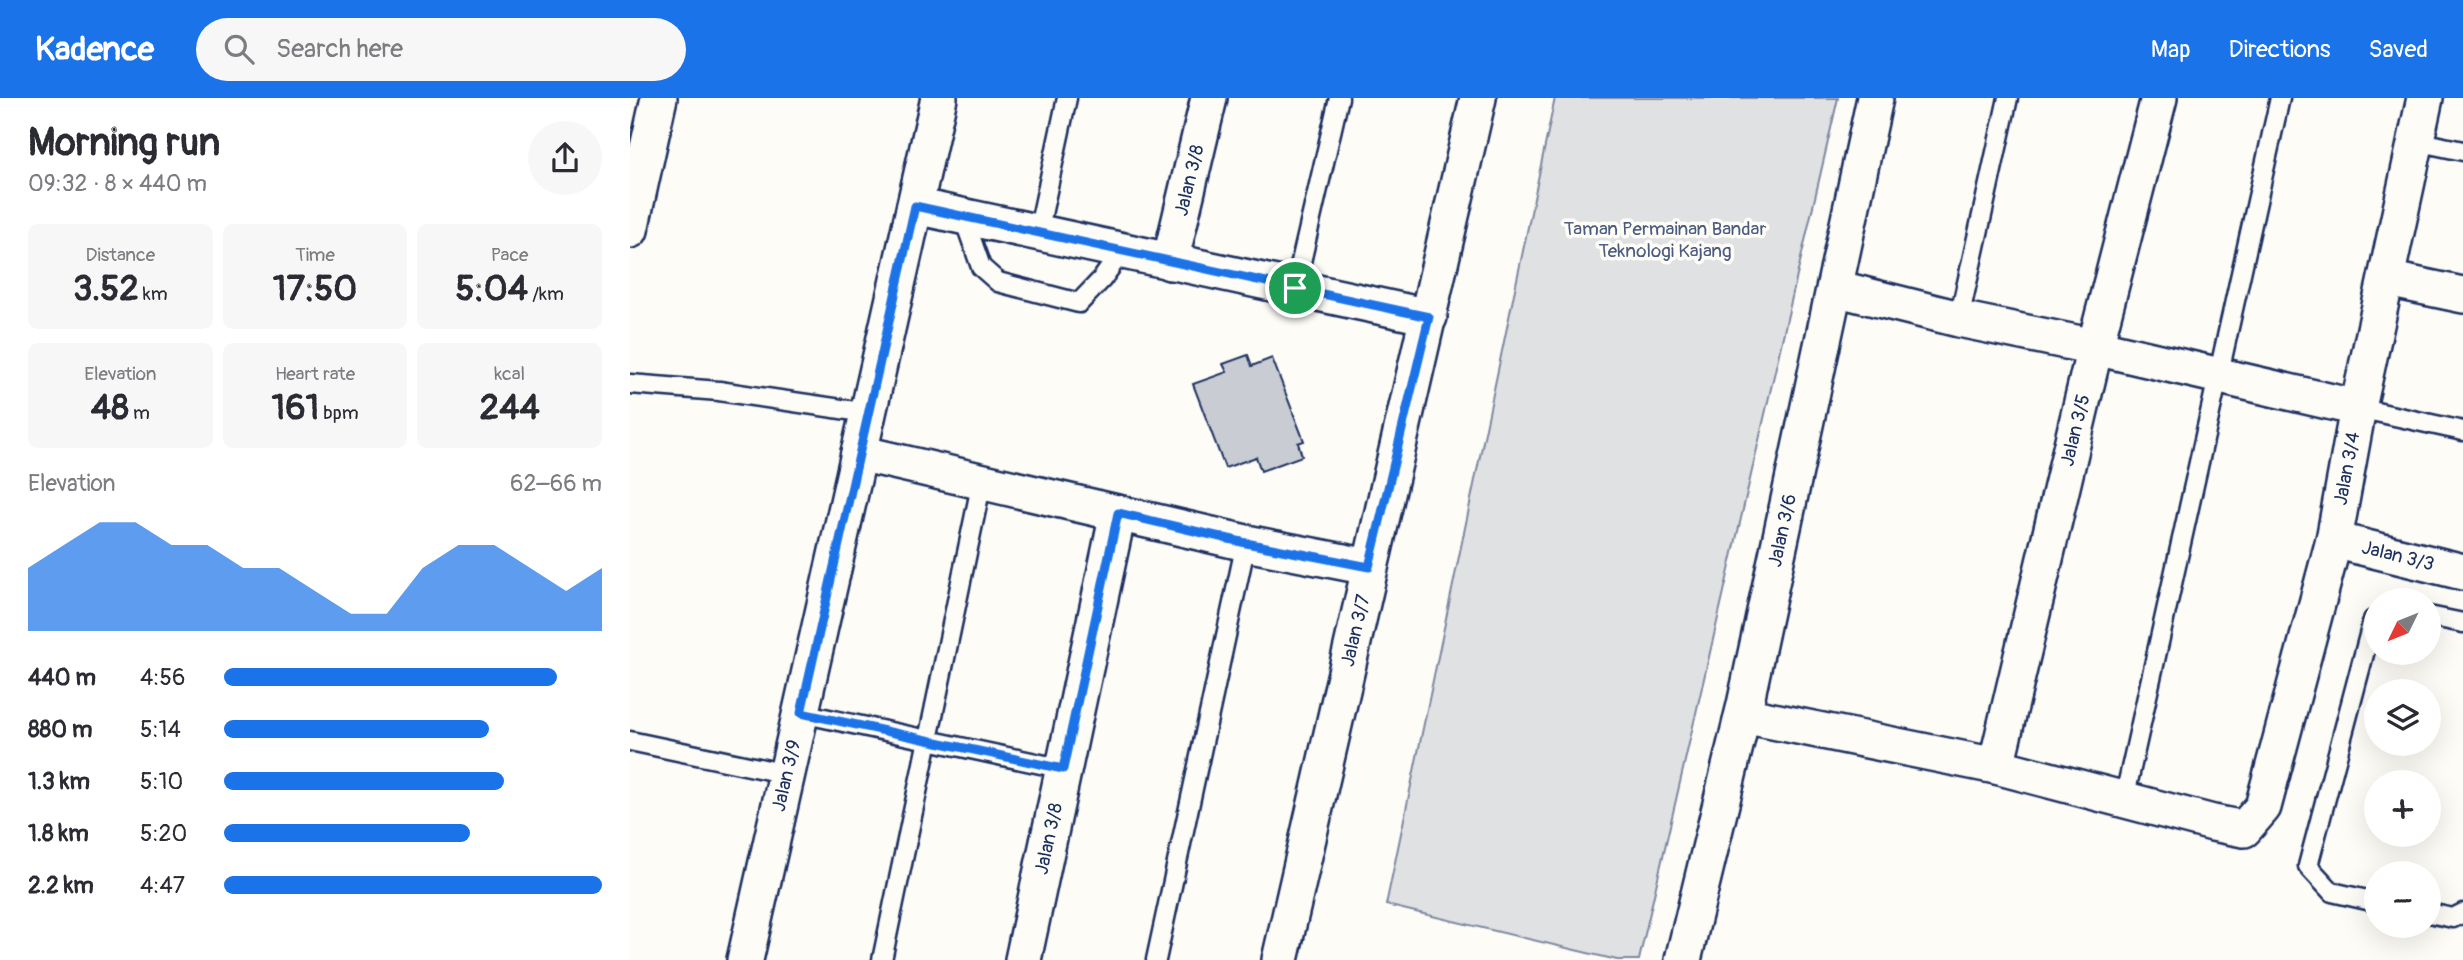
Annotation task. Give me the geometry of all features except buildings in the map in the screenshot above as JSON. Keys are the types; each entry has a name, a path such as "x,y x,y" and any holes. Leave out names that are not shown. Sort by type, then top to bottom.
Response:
{"street":[{"path":"630,230 659,98"},
{"name":"Jalan 3/9","path":"745,960 939,98"},
{"name":"Jalan 3/8","path":"1170,262 1209,98"},
{"name":"Jalan 3/7","path":"1280,960 1478,98"},
{"name":"Jalan 3/6","path":"1683,960 1743,715 1875,98"},
{"name":"Jalan 3/5","path":"1996,766 2095,347 2159,98"},
{"name":"Jalan 3/4","path":"2124,800 2244,829 2263,807 2334,540 2358,408 2425,98"},
{"path":"915,206 1429,317"},
{"path":"2387,279 2463,295"},
{"path":"1835,288 1959,319 2095,347 2358,408"},
{"path":"859,453 1246,543 1369,567"},
{"name":"Jalan 3/8","path":"1023,960 1118,513"},
{"name":"Jalan 3/3","path":"2334,540 2463,572"},
{"path":"1743,715 1996,766 2124,800"}],"lane":[{"path":"1038,233 1067,98"},
{"path":"1295,288 1339,98"},
{"path":"1959,319 2008,98"},
{"path":"2124,800 2280,98"},
{"path":"2415,141 2463,151"},
{"path":"963,216 981,267 998,282 1079,303 1102,279 1122,251"},
{"path":"630,384 719,391 868,413"},
{"path":"2358,408 2463,431"},
{"path":"882,960 982,481"},
{"path":"1156,960 1246,543"},
{"path":"2441,618 2463,623"},
{"path":"2364,654 2308,866 2332,892 2364,899"},
{"path":"801,713 1063,769"},
{"path":"630,741 787,774"},
{"path":"2441,916 2453,918 2463,913"}],"green space":[{"name":"Taman Permainan Bandar Teknologi Kajang","path":"1555,98 1838,98 1639,960 1617,960 1386,905"}],"route":[{"path":"915,206 1295,288 1429,317 1369,567 1246,543 1118,513 1063,769 801,713 915,206"}]}
